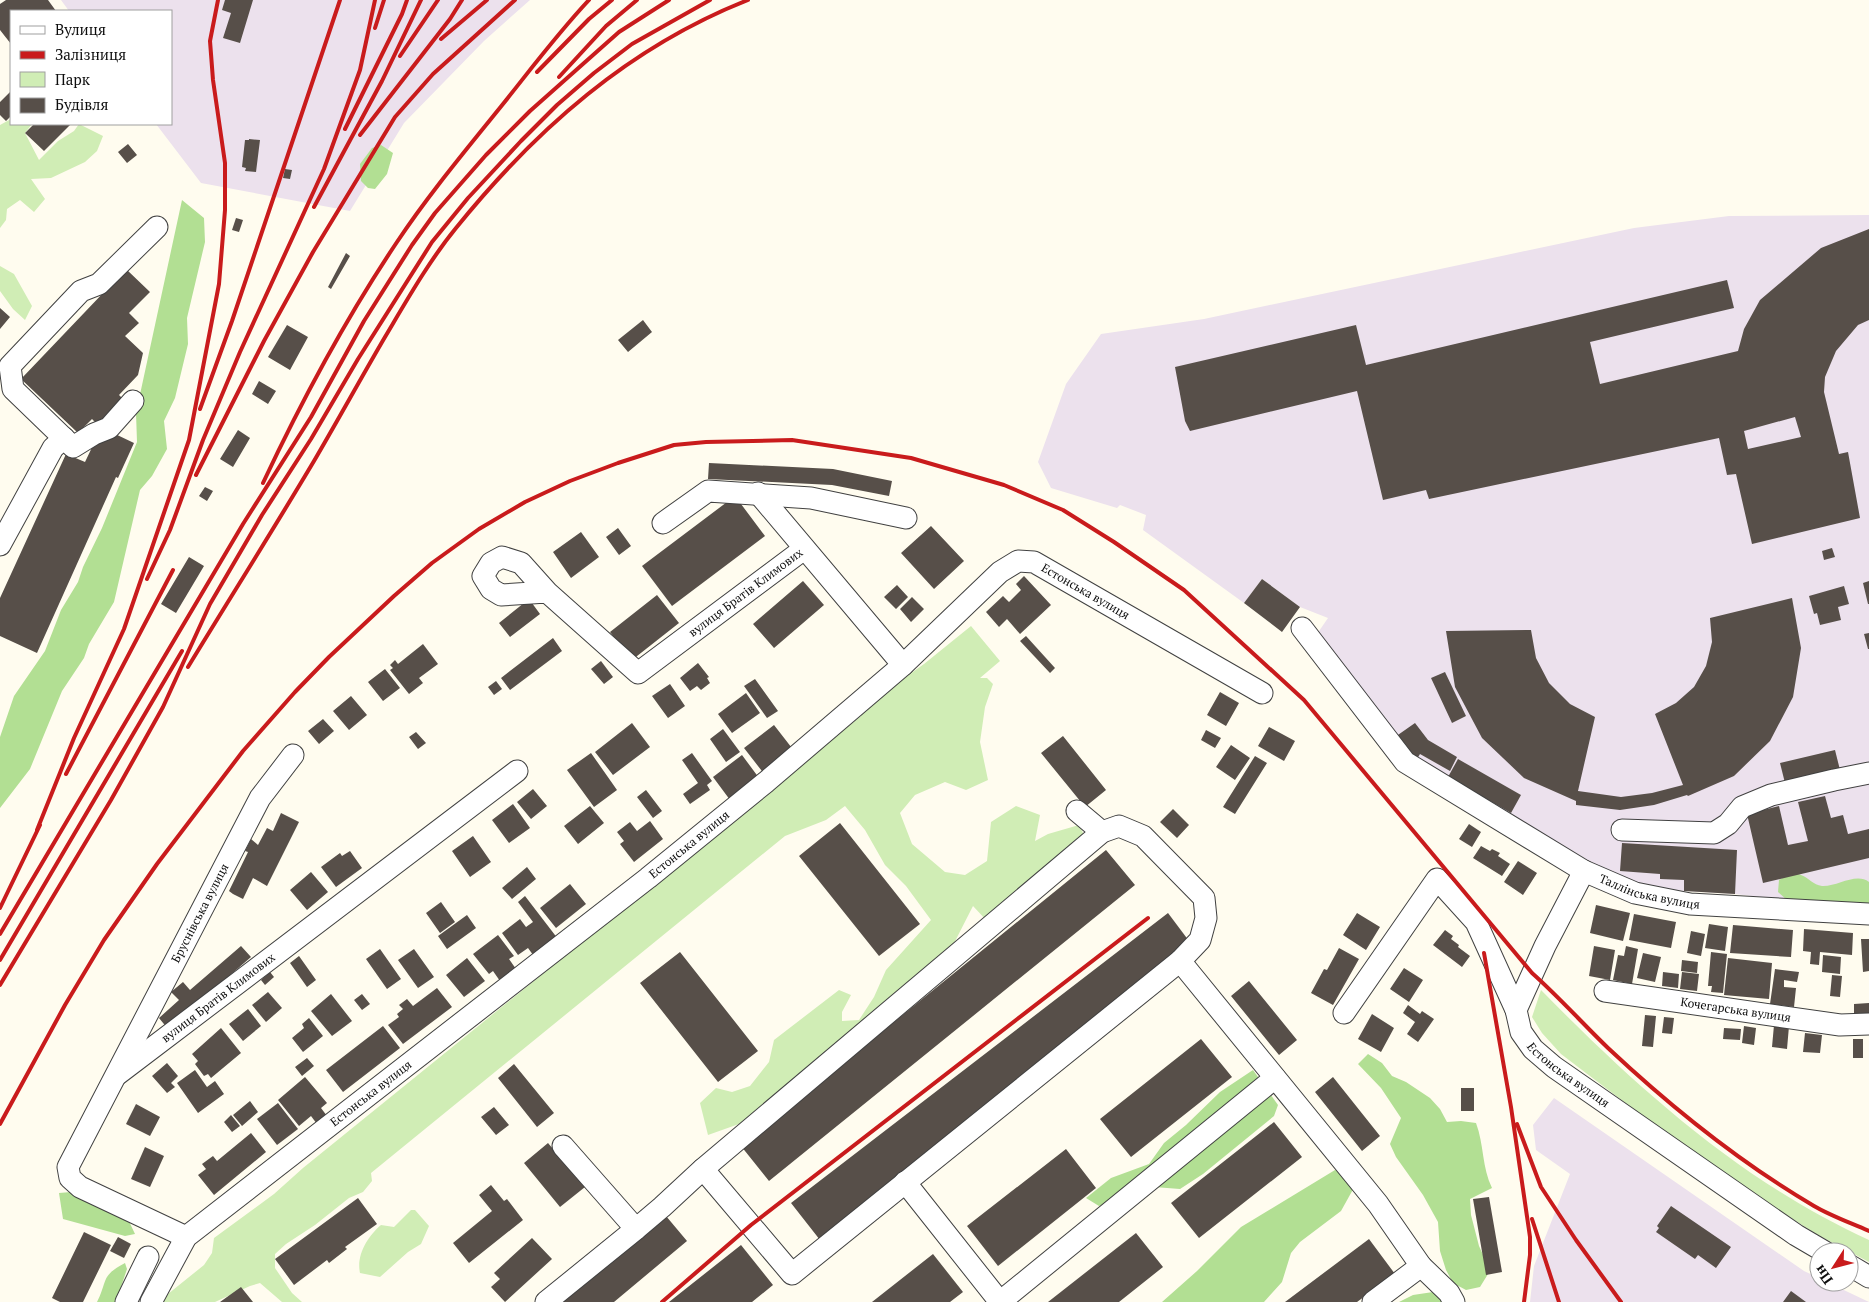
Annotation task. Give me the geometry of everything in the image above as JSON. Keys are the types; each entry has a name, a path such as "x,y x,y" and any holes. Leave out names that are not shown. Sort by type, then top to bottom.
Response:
{"street":[{"path":"133,400 109,428 94,434 72,447 13,389 10,366 81,291 99,284 157,227"},
{"path":"0,545 53,448 64,438"},
{"path":"663,524 708,491 811,498 906,518"},
{"path":"758,493 804,549"},
{"name":"вулиця Братів Климових","path":"547,592 638,673 804,549 903,665"},
{"name":"Естонська вулиця","path":"151,1302 186,1237 648,878 766,782 903,665 1000,572 1018,561 1034,562 1262,693"},
{"path":"1302,628 1405,762 1584,871"},
{"name":"Бруснівська вулиця","path":"114,1077 260,798 293,755"},
{"name":"вулиця Братів Климових","path":"186,1237 80,1187 70,1178 68,1167 114,1077 517,771"},
{"path":"1622,830 1714,833 1728,824 1742,807 1770,795 1869,774"},
{"path":"1076,811 1102,832"},
{"path":"546,1302 662,1208 703,1169 1102,832 1119,826 1143,836 1204,898 1206,918 1200,940 1180,961 792,1274 703,1169"},
{"name":"Таллінська вулиця","path":"1516,1010 1545,946 1584,871 1635,893 1690,904 1869,914"},
{"name":"Естонська вулиця","path":"1344,1012 1437,879 1476,922 1516,1010 1521,1032 1533,1048 1554,1067 1809,1243"},
{"path":"1180,961 1378,1204 1420,1266 1449,1293 1454,1302"},
{"name":"Кочегарська вулиця","path":"1604,991 1840,1025 1869,1024"},
{"path":"905,1182 1000,1302 1275,1078"},
{"path":"563,1146 636,1229"},
{"path":"126,1302 148,1258"},
{"path":"1373,1302 1420,1266"}],"shaded area":[{"path":"61,0 530,0 484,41 404,123 350,211 201,183 157,125 172,125 172,10 68,10"},
{"path":"1869,215 1869,903 1818,904 1630,884 1415,762 1317,634 1328,618 1300,607 1262,579 1244,603 1143,530 1146,515 1120,505 1117,508 1051,488 1038,462 1066,384 1101,334 1204,319 1634,228 1729,216"},
{"path":"1554,1098 1809,1273 1809,1292 1848,1292 1869,1302 1530,1302 1534,1266 1570,1174 1536,1150 1533,1125"}],"green space":[{"path":"10,120 10,125 31,125 25,133 39,160 58,141 74,131 78,125 103,136 97,151 85,162 51,178 31,179 45,199 34,212 20,200 7,209 6,220 0,228 0,125"},
{"path":"381,145 393,153 387,174 375,189 368,188 361,181 360,164 372,148"},
{"path":"182,200 204,218 205,242 187,318 188,344 175,398 164,421 167,449 152,476 140,490 114,602 89,644 84,658 62,691 30,769 0,808 0,737 14,696 45,651 61,610 78,582 83,567 102,528 137,442 136,413"},
{"path":"0,266 14,274 32,306 25,320 13,309 0,291"},
{"path":"971,626 1000,661 980,678 987,678 993,684 985,707 980,742 988,780 966,790 945,782 915,795 900,813 912,844 945,872 965,875 987,861 991,822 1016,806 1040,815 1035,841 1048,834 1079,825 1087,841 987,921 973,906 947,957 753,1119 708,1135 700,1103 716,1088 732,1092 750,1086 769,1062 774,1040 839,990 851,995 842,1012 842,1021 859,1020 874,997 886,970 931,920 906,886 885,865 865,830 845,806 826,820 785,836 371,1173 372,1181 363,1192 349,1198 275,1254 275,1268 292,1293 302,1302 282,1302 260,1283 215,1302 158,1302 204,1265 212,1253 214,1238 274,1194 303,1168 861,716 860,714 870,702 924,664"},
{"path":"1789,874 1800,874 1822,886 1852,879 1864,879 1869,882 1869,903 1835,905 1787,900 1778,892 1779,880"},
{"path":"1541,990 1577,1027 1654,1097 1735,1162 1778,1191 1823,1217 1869,1240 1869,1262 1859,1257 1859,1242 1831,1242 1818,1235 1761,1199 1632,1108 1561,1054 1542,1033 1532,1017"},
{"path":"1368,1054 1382,1063 1392,1076 1406,1082 1430,1098 1440,1109 1447,1122 1476,1123 1486,1172 1492,1188 1470,1199 1471,1215 1488,1274 1480,1287 1466,1290 1453,1283 1446,1270 1440,1251 1438,1222 1423,1195 1396,1157 1390,1144 1401,1118 1381,1088 1358,1064"},
{"path":"1253,1070 1278,1105 1274,1116 1203,1174 1180,1189 1154,1187 1099,1206 1086,1198 1111,1178 1149,1164 1164,1143 1186,1125 1220,1092"},
{"path":"1335,1170 1361,1175 1341,1211 1300,1242 1291,1253 1282,1282 1264,1302 1162,1302 1197,1271 1241,1227"},
{"path":"71,1192 126,1215 135,1234 125,1236 63,1219 59,1193"},
{"path":"411,1210 415,1210 429,1226 421,1244 408,1252 380,1277 360,1273 361,1253 372,1235 381,1225 394,1227"},
{"path":"125,1263 127,1269 116,1302 97,1302 108,1276"},
{"path":"1433,1292 1452,1301 1399,1302 1413,1295"}],"building":[{"path":"6,0 48,0 55,10 10,10 10,43 0,30 0,4"},
{"path":"225,0 253,0 240,43 223,38 231,13 222,10"},
{"path":"10,92 10,117 6,121 0,115 0,102"},
{"path":"33,125 70,125 44,151 25,133"},
{"path":"245,140 260,140 256,172 245,171 246,168 242,167"},
{"path":"128,144 137,155 127,163 118,152"},
{"path":"285,169 292,170 290,179 283,178"},
{"path":"236,218 243,220 239,232 232,230"},
{"path":"1869,229 1869,320 1858,325 1836,351 1825,377 1824,392 1839,454 1848,452 1860,518 1752,544 1736,474 1727,475 1719,438 1429,499 1426,490 1383,500 1357,391 1190,431 1185,421 1175,367 1356,325 1366,365 1727,280 1734,308 1590,342 1600,384 1738,351 1744,329 1760,300 1821,248","holes":["1795,417 1801,437 1748,449 1744,431"]},
{"path":"346,253 350,256 331,289 328,287"},
{"path":"126,269 150,292 129,313 139,323 125,336 143,353 138,375 119,395 123,399 98,425 92,419 78,433 21,379"},
{"path":"0,308 10,317 0,329"},
{"path":"643,320 652,332 628,352 618,340"},
{"path":"287,325 308,337 290,370 268,357"},
{"path":"259,381 276,391 268,404 252,394"},
{"path":"238,430 250,438 233,467 220,459"},
{"path":"113,433 134,443 118,478 116,477 37,653 0,636 0,598 66,454 85,462 97,437"},
{"path":"709,463 833,469 892,481 889,496 832,485 708,479"},
{"path":"205,487 213,491 207,501 199,496"},
{"path":"735,496 765,536 672,606 642,566"},
{"path":"931,526 964,561 934,589 901,553"},
{"path":"618,528 631,546 619,555 606,537"},
{"path":"581,532 599,557 571,578 553,552"},
{"path":"1832,548 1835,557 1824,560 1822,551"},
{"path":"189,557 204,566 176,613 161,604"},
{"path":"1024,576 1051,605 1020,634 1007,619 999,627 986,612 1003,596 1009,602 1021,590 1016,584"},
{"path":"1262,579 1300,607 1282,632 1244,603"},
{"path":"803,581 824,605 774,648 753,624"},
{"path":"1869,581 1869,604 1868,604 1863,583"},
{"path":"897,585 908,597 896,609 884,597"},
{"path":"1844,586 1849,604 1838,607 1841,620 1820,625 1817,613 1814,614 1809,596"},
{"path":"657,595 679,623 632,660 610,632"},
{"path":"912,597 924,609 911,622 900,609"},
{"path":"1792,598 1801,648 1793,697 1770,741 1734,776 1688,796 1654,805 1620,810 1576,805 1576,801 1524,778 1482,738 1455,687 1446,631 1531,630 1536,658 1549,683 1570,704 1595,717 1578,791 1621,797 1652,793 1683,785 1655,714 1676,703 1694,687 1706,666 1712,642 1710,618"},
{"path":"529,599 540,614 510,637 499,623"},
{"path":"1869,633 1869,649 1868,649 1864,634"},
{"path":"1026,636 1055,668 1050,673 1020,641"},
{"path":"553,638 562,651 510,690 501,678"},
{"path":"423,644 438,664 419,678 423,683 409,694 390,670 393,668 390,665 395,660 398,664"},
{"path":"601,661 613,677 604,684 591,669"},
{"path":"698,663 709,677 707,678 710,683 701,690 697,686 690,691 680,678"},
{"path":"385,669 400,688 383,701 368,682"},
{"path":"1445,672 1466,716 1452,723 1431,678"},
{"path":"755,679 778,711 767,718 744,686"},
{"path":"496,681 502,689 494,695 488,687"},
{"path":"670,684 685,706 668,718 652,696"},
{"path":"1220,692 1239,703 1226,726 1207,715"},
{"path":"746,693 760,713 732,733 718,714"},
{"path":"351,696 367,715 349,730 333,711"},
{"path":"323,719 334,731 319,744 308,731"},
{"path":"632,723 650,747 613,775 595,752"},
{"path":"1415,723 1428,740 1457,757 1450,771 1420,754 1415,762 1395,737"},
{"path":"774,725 795,752 765,775 744,748"},
{"path":"1269,727 1295,741 1284,761 1258,746"},
{"path":"723,729 740,752 726,762 710,739"},
{"path":"1206,730 1221,738 1215,748 1201,740"},
{"path":"416,732 426,743 418,749 409,737"},
{"path":"1063,736 1106,790 1085,807 1041,753"},
{"path":"1231,745 1250,758 1235,780 1216,767"},
{"path":"1835,750 1840,770 1785,783 1780,763"},
{"path":"591,753 617,790 594,807 567,770"},
{"path":"692,753 712,781 707,785 710,790 690,804 683,794 698,783 682,760"},
{"path":"742,755 762,782 733,804 713,777"},
{"path":"1255,756 1267,763 1235,814 1223,807"},
{"path":"1458,759 1521,795 1511,813 1448,777"},
{"path":"533,789 547,806 531,819 517,802"},
{"path":"646,790 662,811 653,818 637,797"},
{"path":"1825,796 1831,818 1843,815 1848,834 1869,829 1869,858 1763,883 1747,814 1779,806 1788,845 1808,841 1798,802"},
{"path":"513,804 530,828 509,843 492,820"},
{"path":"590,806 604,823 578,844 564,826"},
{"path":"1173,809 1189,825 1177,838 1160,822"},
{"path":"281,813 299,822 267,886 253,878 243,899 233,894 229,891 248,852 245,851 251,839 258,845 267,828 273,831"},
{"path":"650,821 663,839 634,862 620,844 624,841 617,832 630,822 637,831"},
{"path":"840,823 920,924 879,956 799,856"},
{"path":"1469,824 1481,832 1472,847 1459,839"},
{"path":"473,836 491,862 470,877 452,851"},
{"path":"1622,843 1737,850 1735,894 1684,891 1684,880 1660,879 1660,874 1620,871"},
{"path":"1481,846 1490,851 1492,849 1500,853 1498,856 1510,864 1502,876 1473,858"},
{"path":"1106,850 1135,885 769,1181 741,1146"},
{"path":"350,851 362,868 336,887 321,867 340,853 342,856"},
{"path":"1518,861 1537,873 1523,895 1504,882"},
{"path":"527,867 536,879 512,899 502,888"},
{"path":"311,872 328,892 307,910 290,890"},
{"path":"570,884 586,904 556,928 540,908"},
{"path":"525,896 558,939 536,959 528,948 518,955 502,933 520,919 526,927 533,922 518,902"},
{"path":"441,902 455,922 440,933 426,913"},
{"path":"1596,905 1630,913 1623,941 1590,933"},
{"path":"1168,913 1189,941 820,1240 791,1203"},
{"path":"1357,913 1380,927 1366,950 1343,935"},
{"path":"1634,914 1676,922 1671,948 1629,940"},
{"path":"467,915 476,928 447,949 438,936"},
{"path":"1709,924 1728,927 1725,951 1705,948"},
{"path":"1733,925 1793,930 1791,957 1730,953"},
{"path":"1804,929 1853,933 1852,955 1820,952 1819,965 1810,964 1811,952 1803,951"},
{"path":"1445,930 1453,936 1451,939 1459,945 1458,947 1470,956 1462,967 1433,945"},
{"path":"1691,931 1705,934 1701,956 1687,953"},
{"path":"498,935 514,956 509,959 516,969 500,981 493,971 489,974 473,954"},
{"path":"1861,939 1869,939 1869,971 1863,972"},
{"path":"241,946 251,957 168,1029 159,1018 179,1000 171,992 183,982 190,990"},
{"path":"1594,946 1615,950 1610,980 1589,976"},
{"path":"1626,946 1638,949 1632,984 1613,980 1618,955 1624,956"},
{"path":"1339,948 1359,959 1333,1005 1311,993 1324,969 1327,970"},
{"path":"380,949 401,979 387,989 366,959"},
{"path":"414,949 434,977 418,988 398,960"},
{"path":"680,952 758,1051 718,1082 640,983"},
{"path":"1711,952 1727,954 1723,993 1711,992 1712,986 1708,986"},
{"path":"1643,953 1661,957 1655,982 1637,978"},
{"path":"1823,955 1841,957 1840,974 1822,972"},
{"path":"299,956 316,980 307,987 290,963"},
{"path":"467,958 485,981 464,997 446,975"},
{"path":"1728,958 1772,963 1769,999 1724,995"},
{"path":"1682,960 1698,962 1697,973 1681,971"},
{"path":"1404,968 1423,980 1409,1002 1390,989"},
{"path":"1775,969 1799,972 1797,982 1784,980 1784,987 1796,988 1794,1007 1770,1004"},
{"path":"270,972 274,977 265,985 261,980"},
{"path":"1663,972 1679,974 1678,988 1662,986"},
{"path":"1682,972 1699,974 1697,991 1680,989"},
{"path":"1832,975 1842,976 1840,997 1830,996"},
{"path":"1249,981 1297,1040 1279,1055 1231,996"},
{"path":"437,988 452,1007 403,1044 388,1025 399,1017 397,1014 403,1009 399,1005 407,999 413,1006"},
{"path":"268,992 282,1008 266,1022 252,1005"},
{"path":"331,994 352,1021 332,1036 311,1011"},
{"path":"362,994 370,1004 362,1010 354,1000"},
{"path":"1869,1003 1869,1016 1854,1016 1854,1004"},
{"path":"1408,1005 1420,1014 1422,1011 1434,1019 1418,1042 1407,1034 1415,1022 1403,1013"},
{"path":"248,1009 261,1026 243,1041 229,1024"},
{"path":"1372,1014 1394,1028 1381,1052 1358,1039"},
{"path":"1645,1015 1656,1016 1653,1047 1642,1046"},
{"path":"1664,1017 1674,1018 1672,1034 1662,1033"},
{"path":"309,1018 323,1036 303,1052 292,1038 304,1028 302,1024"},
{"path":"1774,1025 1789,1026 1787,1049 1772,1047"},
{"path":"383,1026 400,1048 343,1092 326,1070"},
{"path":"1744,1026 1756,1028 1754,1045 1742,1043"},
{"path":"221,1028 241,1053 211,1078 208,1074 204,1076 195,1064 198,1061 192,1054"},
{"path":"1724,1028 1741,1029 1740,1040 1723,1039"},
{"path":"1805,1033 1822,1035 1820,1053 1803,1052"},
{"path":"1201,1039 1232,1077 1131,1157 1100,1119"},
{"path":"1853,1039 1863,1039 1863,1058 1853,1058"},
{"path":"307,1058 314,1066 302,1076 295,1067"},
{"path":"167,1063 178,1076 171,1083 175,1087 167,1093 152,1076"},
{"path":"514,1064 554,1113 537,1127 498,1078"},
{"path":"195,1070 207,1087 215,1081 224,1094 198,1113 177,1083"},
{"path":"305,1077 327,1103 321,1108 327,1116 317,1124 311,1116 299,1126 278,1100"},
{"path":"1333,1077 1380,1136 1362,1151 1315,1092"},
{"path":"1461,1088 1474,1088 1474,1111 1461,1111"},
{"path":"250,1101 258,1112 242,1126 233,1115"},
{"path":"278,1103 298,1129 277,1145 257,1119"},
{"path":"136,1104 160,1117 150,1136 126,1124"},
{"path":"494,1107 509,1125 496,1135 481,1117"},
{"path":"231,1115 240,1126 232,1132 224,1122"},
{"path":"1274,1122 1302,1157 1199,1238 1171,1203"},
{"path":"251,1133 266,1152 214,1195 198,1175 206,1169 202,1164 213,1156 217,1161"},
{"path":"548,1143 585,1187 560,1207 524,1163"},
{"path":"145,1147 164,1156 150,1187 131,1179"},
{"path":"1066,1149 1096,1188 998,1266 967,1226"},
{"path":"491,1185 504,1201 507,1199 523,1220 469,1263 453,1243 492,1211 479,1195"},
{"path":"1489,1197 1502,1272 1486,1275 1473,1199"},
{"path":"358,1198 377,1224 345,1247 347,1249 329,1263 327,1260 294,1285 275,1259"},
{"path":"1671,1206 1731,1247 1716,1268 1698,1255 1695,1259 1656,1232 1659,1228 1657,1226"},
{"path":"666,1216 687,1241 614,1302 563,1302"},
{"path":"84,1232 111,1245 83,1302 60,1302 52,1298"},
{"path":"1136,1233 1163,1267 1119,1302 1048,1302"},
{"path":"118,1237 131,1244 124,1258 110,1251"},
{"path":"532,1238 552,1259 505,1302 491,1287 500,1279 494,1273"},
{"path":"1369,1239 1395,1274 1357,1302 1285,1302"},
{"path":"741,1245 773,1285 752,1302 669,1302"},
{"path":"933,1254 963,1292 950,1302 872,1302"},
{"path":"241,1287 253,1302 220,1302"},
{"path":"1791,1291 1806,1302 1783,1302"}],"railway":[{"path":"37,830 74,738 124,629 189,440 219,284 225,210 225,163 213,80 210,41 218,0"},
{"path":"200,409 232,321 340,0"},
{"path":"147,579 170,530 203,440 240,352 324,169 360,70 375,0"},
{"path":"375,28 384,0"},
{"path":"345,129 402,14 407,0"},
{"path":"314,207 382,81 421,0"},
{"path":"400,56 438,0"},
{"path":"360,135 450,19 462,0"},
{"path":"441,39 487,0"},
{"path":"196,475 264,341 313,252 395,117 433,74 515,0"},
{"path":"263,483 293,421 326,360 360,300 397,242 448,172 589,0"},
{"path":"537,72 589,19 612,0"},
{"path":"559,77 606,26 637,0"},
{"path":"0,934 243,524 311,417 364,321 412,245 435,213 486,155 530,111 619,32 669,0"},
{"path":"0,985 111,800 163,707 210,604 262,515 432,242 468,198 557,105 632,44 710,0"},
{"path":"188,667 283,513 410,295 456,228 519,157 587,94 663,42 705,19 748,0"},
{"path":"0,1124 65,1005 104,940 157,864 243,751 329,657 432,563 479,529 525,502 570,481 618,463 674,445 706,442 792,440 911,458 1004,485 1063,510 1184,590 1304,700 1532,973 1608,1048 1706,1133 1759,1171 1821,1210 1869,1231"},
{"path":"66,774 173,570"},
{"path":"0,960 182,651"},
{"path":"0,908 40,825"},
{"path":"662,1302 751,1225 1148,918"},
{"path":"1484,953 1511,1107 1530,1237 1530,1255 1524,1302"},
{"path":"1517,1124 1541,1187 1576,1240 1621,1302"},
{"path":"1532,1219 1559,1302"}]}
